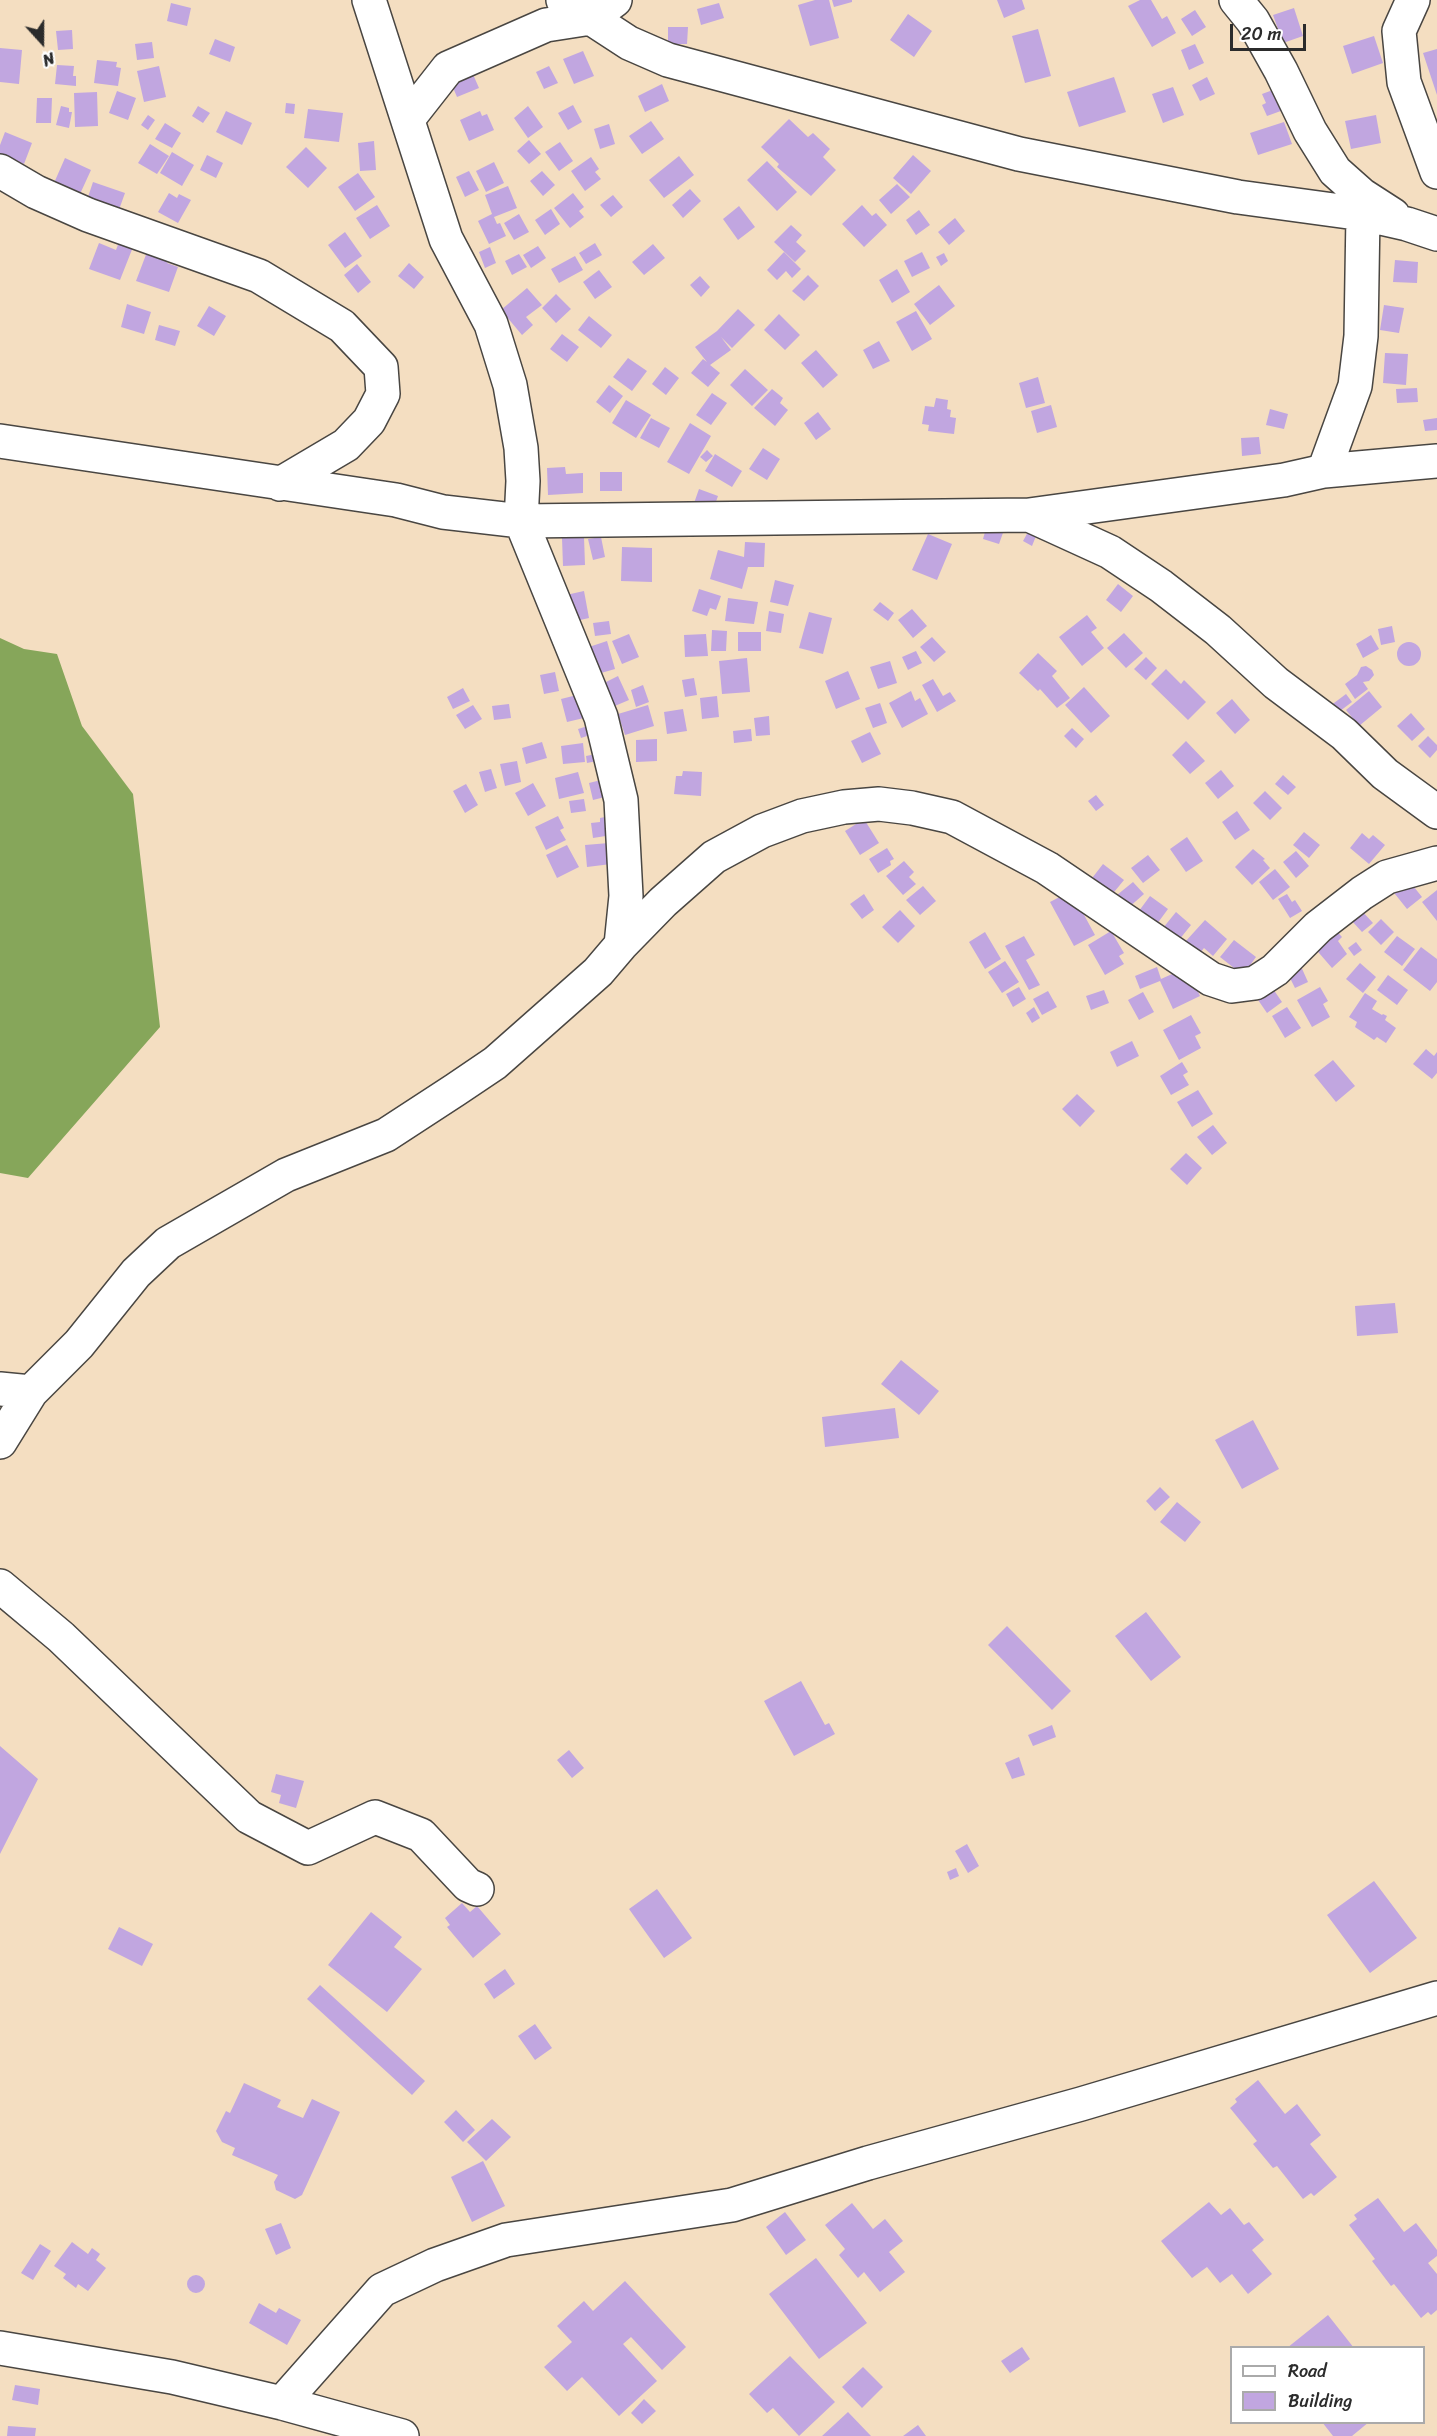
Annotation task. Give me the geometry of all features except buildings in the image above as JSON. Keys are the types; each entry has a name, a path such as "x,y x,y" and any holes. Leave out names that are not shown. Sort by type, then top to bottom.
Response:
{"street":[{"path":"369,0 446,239 491,324 510,385 521,448 523,481 521,521 601,717 619,789 626,896 621,945"},
{"path":"563,0 603,9 628,43 668,60 1019,154 1238,197 1363,214 1422,229"},
{"path":"1236,0 1253,21 1281,71 1310,131 1335,171 1362,195 1422,229"},
{"path":"1413,0 1400,31 1404,82 1437,172"},
{"path":"408,119 447,68 546,25 603,9"},
{"path":"0,171 36,192 88,215 259,276 342,326 381,367 383,393 369,421 346,445 280,484"},
{"path":"1324,471 1356,386 1361,336 1363,214"},
{"path":"0,441 396,501 443,512 521,521 1029,515 1284,480 1324,471 1437,461"},
{"path":"1029,515 1110,552 1161,586 1218,630 1276,683 1344,734 1385,774 1437,812"},
{"path":"0,1442 16,1390 79,1344 136,1273 168,1243 286,1175 386,1135 495,1063 598,972 663,902 714,857 762,831 802,816 844,807 879,804 912,808 952,817 1047,867 1211,979 1232,986 1255,983 1275,969 1318,927 1387,877 1437,863"},
{"path":"0,1586 61,1637 249,1817 308,1848 375,1817 421,1835 468,1885 477,1890"},
{"path":"282,2403 382,2290 435,2265 506,2240 732,2205 868,2163 1081,2104 1437,1998"},
{"path":"0,2348 172,2377 282,2403 402,2436"}],"green space":[{"path":"0,638 24,649 57,654 82,726 133,794 160,1027 28,1178 0,1173"}]}
